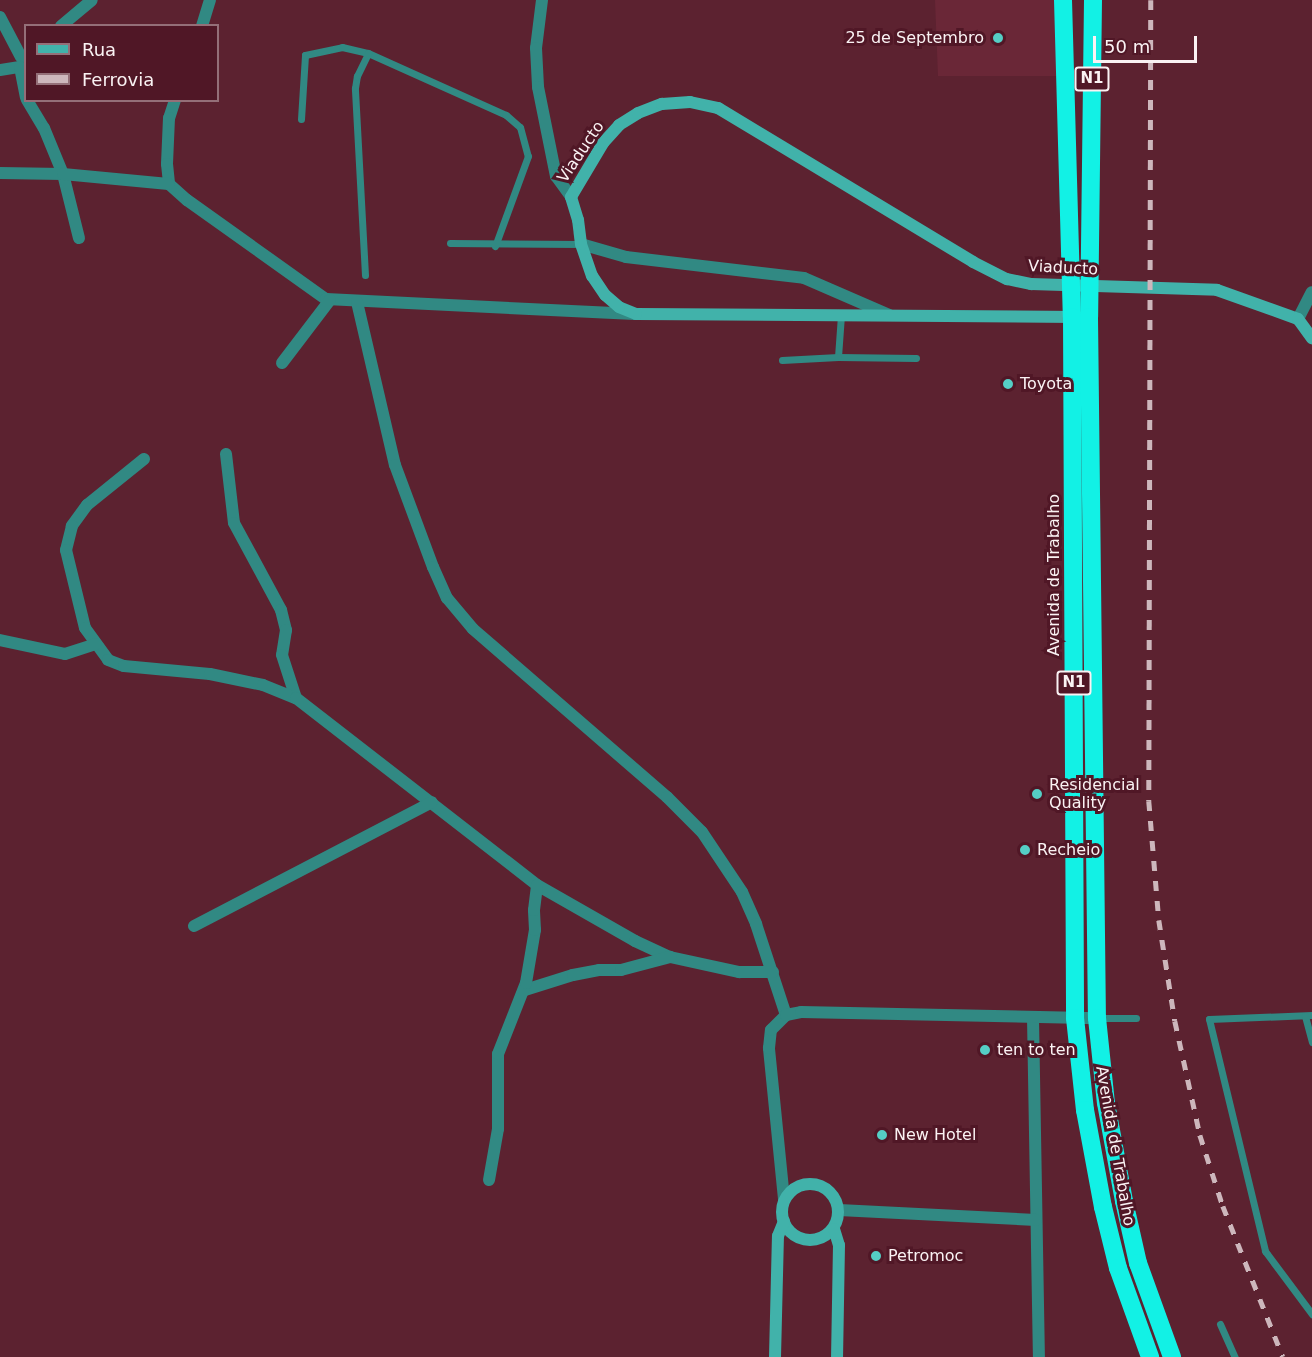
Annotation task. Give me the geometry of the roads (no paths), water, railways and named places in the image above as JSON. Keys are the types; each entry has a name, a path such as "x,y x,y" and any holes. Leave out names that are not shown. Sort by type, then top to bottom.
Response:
{"highway":[{"name":"Avenida de Trabalho","path":"1063,0 1080,317 1097,1018 1107,1103 1138,1263 1172,1357"},
{"name":"Avenida de Trabalho","path":"1093,0 1091,157 1080,317 1075,1018 1085,1110 1118,1268 1150,1357"},
{"path":"1118,1268 1138,1263"}],"street":[{"path":"63,24 92,0"},
{"path":"203,24 210,0"},
{"path":"543,0 536,48 538,87 555,176 571,197"},
{"path":"0,17 22,59 24,79"},
{"path":"0,70 22,59"},
{"path":"28,102 45,128 63,174 79,238"},
{"path":"170,184 167,164 169,118 174,102"},
{"name":"Viaducto","path":"1080,317 636,314 619,307 605,295 592,276 581,244 578,220 571,197 603,143 619,125 638,113 662,104 690,102 718,108 973,262 1007,279 1031,284 1217,290 1298,319"},
{"path":"0,173 63,174 170,184 204,213 330,300 636,314"},
{"path":"581,244 626,257 804,278 889,315"},
{"path":"1312,292 1298,319 1312,338"},
{"path":"282,363 330,300"},
{"path":"357,302 395,465 447,598 473,629 667,797 702,832 742,892 773,972 786,1014"},
{"path":"226,454 234,523 281,610 286,630 282,655 296,698"},
{"path":"144,459 87,505 72,526 66,550 85,628 108,660 124,666 210,674 263,685 296,698 537,885 670,957 739,972 773,972"},
{"path":"0,640 65,654 95,644"},
{"path":"194,926 432,802"},
{"path":"489,1180 498,1136 498,1054 525,990 535,930 534,910 537,885"},
{"path":"525,990 573,975 599,970 621,970 670,957"},
{"path":"834,1229 823,1238 806,1241 790,1233 782,1217 784,1199 769,1048 771,1030 786,1014 801,1012 1097,1018"},
{"path":"1033,1018 1039,1357"},
{"path":"784,1199 797,1187 814,1184 831,1192 839,1210 834,1229 839,1245 837,1357"},
{"path":"839,1210 1036,1220"},
{"path":"776,1357 778,1236 784,1221"}],"lane":[{"path":"301,119 305,55 342,47 368,53 506,115 520,127 528,156 495,246"},
{"path":"365,275 355,88 357,76 368,53"},
{"path":"450,243 495,246 581,244"},
{"path":"838,357 841,315"},
{"path":"782,360 838,357 916,358"},
{"path":"1312,1042 1308,1016 1209,1019 1265,1251 1312,1314"},
{"path":"1097,1018 1136,1018"},
{"path":"1220,1324 1235,1357"}],"railway":[{"path":"1151,0 1149,801 1159,920 1175,1021 1200,1135 1223,1206 1283,1357"}],"place":[{"name":"25 de Septembro","path":"998,38"},
{"name":"Toyota","path":"1008,384"},
{"name":"Residencial Quality","path":"1037,794"},
{"name":"Recheio","path":"1025,850"},
{"name":"ten to ten","path":"985,1050"},
{"name":"New Hotel","path":"882,1135"},
{"name":"Petromoc","path":"876,1256"}]}
